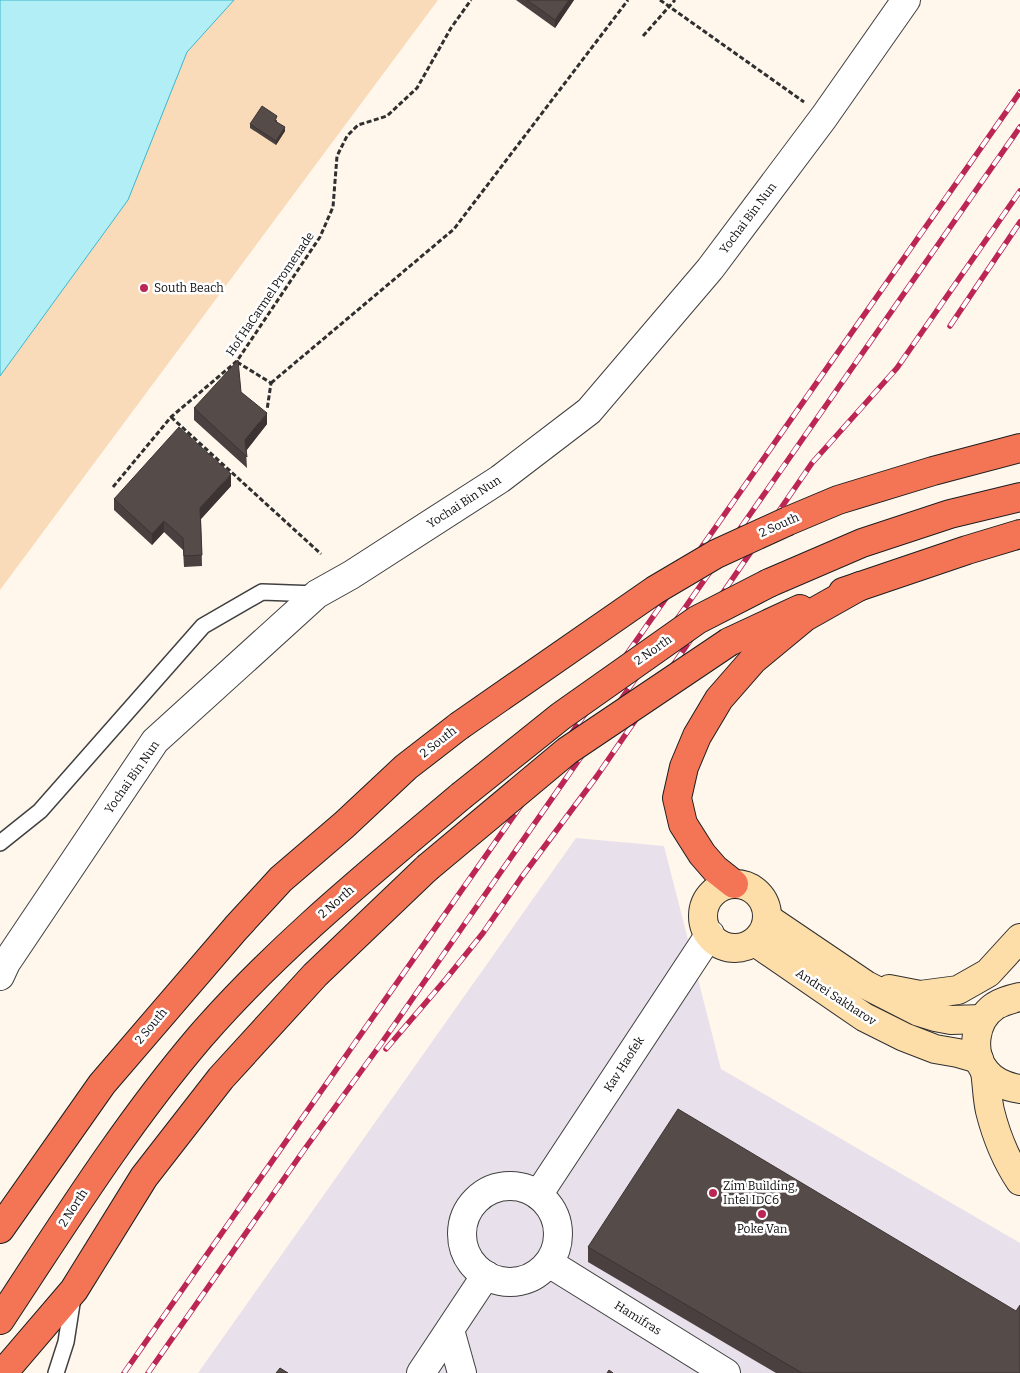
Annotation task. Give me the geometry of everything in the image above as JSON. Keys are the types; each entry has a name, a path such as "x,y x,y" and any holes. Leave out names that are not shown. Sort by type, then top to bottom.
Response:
{"highway":[{"name":"2 South","path":"0,1229 102,1084 236,928 281,879 344,825 406,767 459,726 655,590 716,554 788,521 847,497 933,471 1020,448"},
{"name":"2 North","path":"0,1320 100,1168 160,1085 202,1035 264,968 331,906 461,796 562,716 697,620 769,583 862,543 950,514 1020,497"},
{"path":"3,1373 74,1290 144,1177 221,1078 315,975 427,868 567,751 729,642 790,614 860,586 1020,534"},
{"path":"734,884 715,869 702,854 683,824 677,798 684,767 697,736 719,699 753,660 806,617 860,586"}],"street":[{"name":"Yochai Bin Nun","path":"2,966 155,741 318,594 351,575 500,479 588,411 710,269 824,117 906,0"},
{"path":"734,884 744,885 754,890 761,897 766,907 767,918 765,928 755,942 749,945 732,947 724,945 710,934 705,926 705,906 716,890 734,884"},
{"path":"767,918 866,985 918,1012 951,1020 988,1013 1006,1000 1020,997"},
{"name":"Kav Haofek","path":"538,1195 710,934"},
{"path":"866,985 920,995 958,990 988,972 1020,938"},
{"name":"Andrei Sakharov","path":"755,942 864,1018 904,1037 935,1049 958,1053 982,1065"},
{"path":"1020,962 977,1032 976,1046 982,1065 990,1111 1012,1168 1020,1181"},
{"path":"982,1065 996,1081 1009,1088 1020,1089"},
{"path":"509,1186 525,1188 538,1195 549,1205 558,1226 559,1234 556,1249 549,1263 539,1273 520,1281 499,1280 486,1275 474,1265 466,1252 462,1237 464,1222 470,1208 480,1196 494,1188 509,1186"},
{"name":"Hamifras","path":"549,1263 726,1373"},
{"path":"421,1373 486,1275"},
{"path":"450,1330 462,1373"}],"lane":[{"path":"0,843 40,811 203,626 262,592 318,594"},
{"path":"56,1373 66,1342 74,1290"}],"path":[{"name":"Hof HaCarmel Promenade","path":"114,487 171,417 237,362 320,238 333,206 337,156 347,136 358,125 387,116 417,88 451,28 471,0"},
{"path":"267,410 271,383 454,229 628,0"},
{"path":"660,0 824,117"},
{"path":"644,36 675,0"},
{"path":"237,362 271,383"},
{"path":"171,417 322,554"}],"shaded area":[{"path":"576,838 664,846 721,1069 1020,1243 1020,1373 198,1373"}],"sand":[{"name":"South Beach","path":"234,0 438,0 0,590 0,376 128,200 187,52"}],"water":[{"path":"0,0 234,0 187,52 128,200 0,376"}],"building":[{"path":"527,0 569,0 555,20"},
{"path":"262,106 277,116 275,121 285,127 276,141 250,124"},
{"path":"238,360 241,392 267,413 245,440 247,457 194,408"},
{"path":"179,427 231,474 200,508 202,555 184,556 183,538 164,521 152,534 114,499"},
{"name":"Zim Building, Intel IDC6","path":"678,1109 1016,1311 1020,1305 1020,1373 802,1373 588,1247"},
{"path":"280,1368 288,1373 276,1373"}],"railway":[{"path":"124,1373 1020,92"},
{"path":"148,1373 304,1150 383,1041 1020,127"},
{"path":"386,1049 483,933 521,878 597,776 812,463 897,368 1020,191"},
{"path":"950,326 1020,222"}],"place":[{"name":"South Beach","path":"144,288"},
{"name":"Zim Building, Intel IDC6","path":"713,1193"},
{"name":"Poke Van","path":"762,1214"}]}
